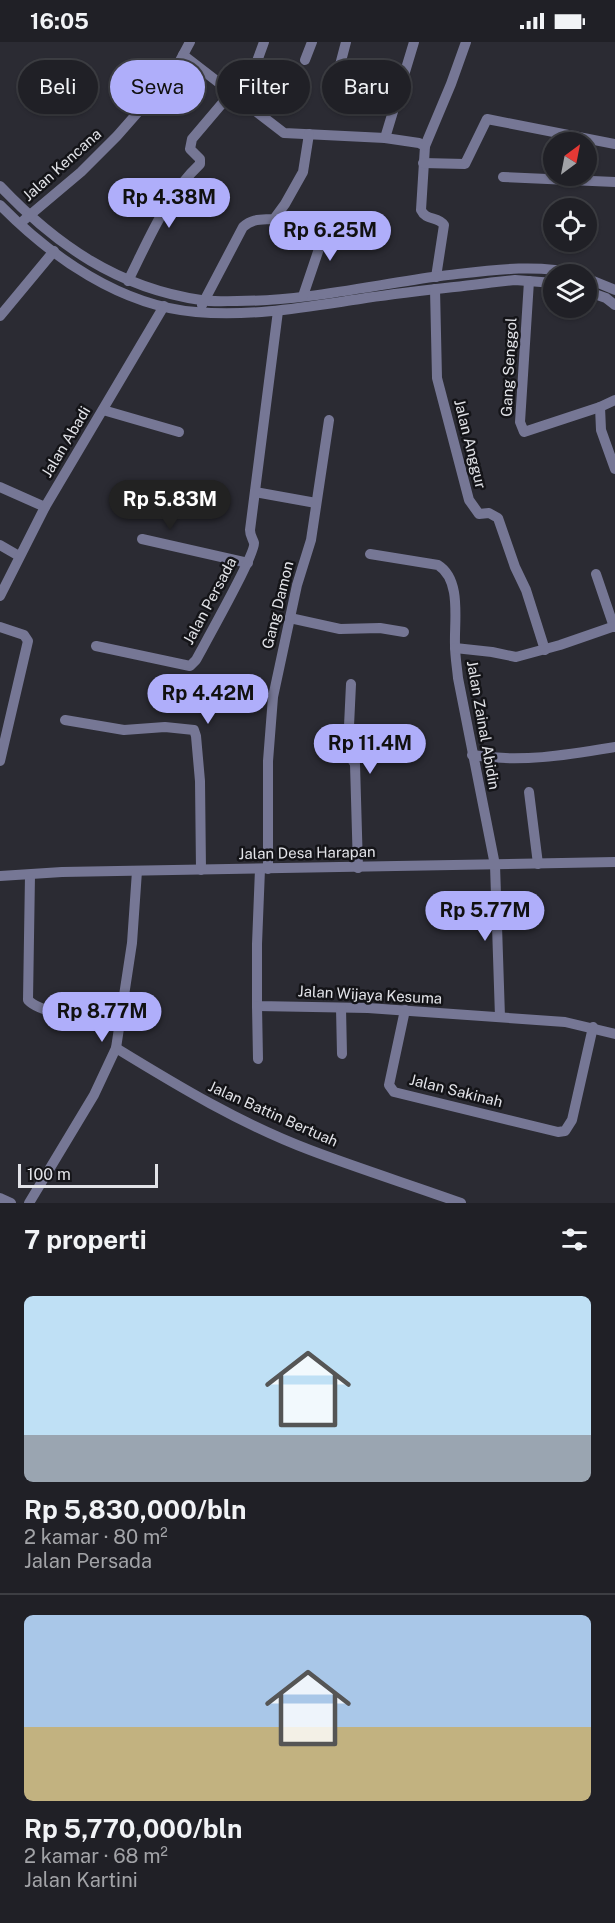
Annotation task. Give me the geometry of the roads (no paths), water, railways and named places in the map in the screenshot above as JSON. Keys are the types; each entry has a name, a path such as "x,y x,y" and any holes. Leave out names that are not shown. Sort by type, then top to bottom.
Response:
{"street":[{"name":"Jalan Kencana","path":"20,225 81,172 117,136 175,70 190,42"},
{"path":"258,60 264,42"},
{"path":"305,60 312,42"},
{"path":"341,60 346,42"},
{"path":"385,138 414,42"},
{"path":"436,277 444,225 442,221 426,217 421,210 425,146 466,42"},
{"path":"183,55 217,82"},
{"path":"128,281 166,205 183,180 200,164 200,159 190,149 192,139 217,110"},
{"path":"258,114 284,133 385,138 425,146"},
{"path":"423,163 465,164 487,119 615,144"},
{"path":"199,312 243,226 257,218 274,219 285,204 304,167 309,134"},
{"path":"503,177 615,182"},
{"path":"0,186 28,216 80,255 128,281 166,293 203,301 250,301 303,296 436,277 516,268 543,269"},
{"path":"0,205 20,225 80,270 127,295 164,306 199,312 278,311 515,280 543,282"},
{"path":"303,296 325,231 333,217"},
{"path":"0,316 54,251"},
{"name":"Gang Senggol","path":"529,281 520,422 524,432 600,407"},
{"path":"597,282 614,287"},
{"name":"Jalan Anggur","path":"435,290 436,378 469,501 479,514 489,513 498,518 515,567 526,590 545,650"},
{"path":"597,295 615,305"},
{"name":"Jalan Abadi","path":"0,596 45,507 164,306"},
{"name":"Jalan Persada","path":"96,646 190,666 196,660 248,562 255,544 250,531 278,311"},
{"path":"615,400 600,407 602,430 615,469"},
{"path":"103,410 179,432"},
{"name":"Gang Damon","path":"264,869 273,697 297,585 311,540 329,420"},
{"path":"0,487 45,507"},
{"path":"255,492 316,503"},
{"path":"142,539 248,562"},
{"path":"0,545 20,556"},
{"name":"Jalan Zainal Abidin","path":"370,554 431,563 445,570 454,595 458,678 495,865 500,1017"},
{"path":"455,648 516,657 614,627 596,574"},
{"path":"290,618 340,629 380,628 404,632"},
{"path":"0,627 24,635 28,641 0,761"},
{"path":"351,684 348,747 349,755 355,764 357,868"},
{"path":"65,720 124,730 165,727 194,730 200,781 201,870"},
{"path":"472,755 521,759 553,758 615,747"},
{"path":"529,792 538,864"},
{"name":"Jalan Desa Harapan","path":"0,876 62,872 615,862"},
{"path":"258,1059 257,944 264,869"},
{"path":"29,1203 94,1095 116,1048 132,943 137,871"},
{"path":"30,875 28,1000 54,1014 119,1019"},
{"name":"Jalan Wijaya Kesuma","path":"257,1006 405,1010 565,1022 615,1034"},
{"path":"341,1008 342,1054"},
{"name":"Jalan Sakinah","path":"405,1010 389,1086 394,1092 558,1132 565,1131 572,1120 593,1028"},
{"name":"Jalan Battin Bertuah","path":"116,1048 182,1089 235,1117 309,1150 461,1203"},
{"path":"0,1198 11,1203"}]}
